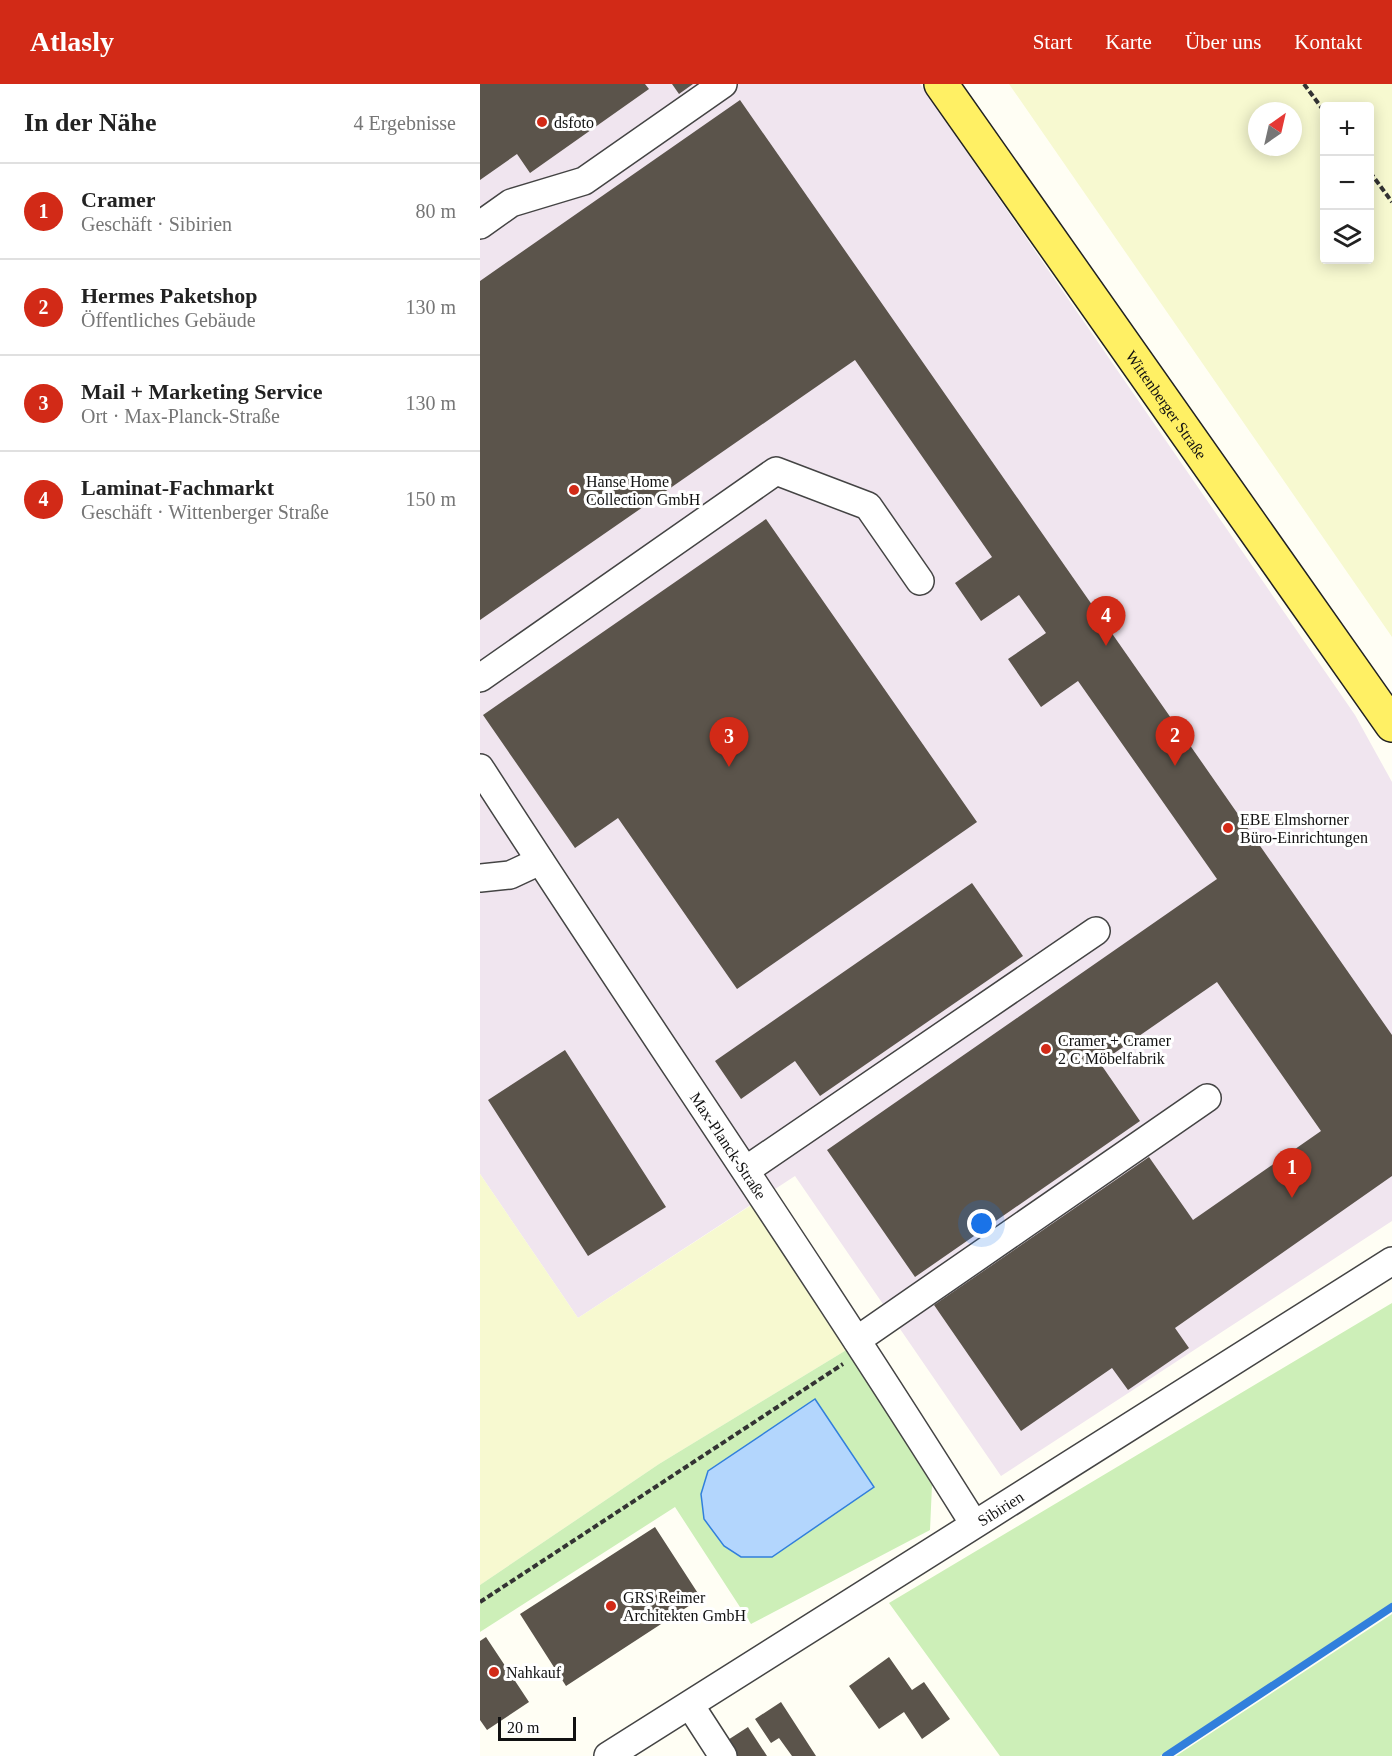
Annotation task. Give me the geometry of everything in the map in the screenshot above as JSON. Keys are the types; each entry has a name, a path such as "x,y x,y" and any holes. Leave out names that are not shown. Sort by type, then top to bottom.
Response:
{"main road":[{"name":"Wittenberger Straße","path":"941,84 1392,725"}],"street":[{"path":"480,225 511,203 584,181 723,84"},
{"path":"480,678 776,471 868,506 920,581"},
{"name":"Max-Planck-Straße","path":"480,768 746,1170 974,1524"},
{"path":"480,878 510,875 540,861"},
{"path":"746,1170 1096,931"},
{"path":"860,1345 1207,1098"},
{"name":"Sibirien","path":"609,1756 1392,1261"},
{"path":"690,1705 723,1756"}],"path":[{"path":"1304,84 1320,106"},
{"path":"1374,177 1392,202"},
{"path":"480,1602 860,1345"}],"shaded area":[{"path":"480,84 920,84 1355,715 1392,782 1392,1221 1001,1476 795,1176 578,1318 480,1174"}],"green space":[{"path":"1009,84 1392,84 1392,637"},
{"path":"480,1174 578,1318 753,1204 848,1349 659,1464 480,1585"},
{"path":"1392,1303 1392,1603 1160,1756 1000,1756 889,1603"},
{"path":"848,1349 932,1485 930,1530 751,1624 675,1507 480,1632 480,1585 659,1464"},
{"path":"1392,1614 1392,1756 1176,1756"}],"water":[{"path":"815,1399 874,1487 772,1557 741,1557 724,1546 704,1519 701,1494 708,1471"}],"building":[{"name":"dsfoto","path":"480,84 645,84 649,89 530,173 517,154 480,180"},
{"path":"672,84 693,84 679,94"},
{"path":"740,100 1392,1035 1392,1176 1175,1328 1189,1348 1128,1390 1112,1368 1021,1431 934,1305 1149,1157 1193,1220 1321,1131 1217,982 1100,1063 1140,1121 915,1277 827,1150 1217,879 1078,681 1041,707 1008,659 1046,633 1019,595 981,621 955,583 992,557 855,360 480,620 480,281"},
{"path":"766,519 977,822 737,989 618,818 575,848 483,715"},
{"path":"972,883 1023,956 820,1096 795,1061 741,1099 715,1061"},
{"path":"565,1050 666,1207 588,1256 488,1100"},
{"name":"GRS Reimer Architekten GmbH","path":"655,1527 701,1598 566,1686 520,1614"},
{"name":"Nahkauf","path":"486,1637 529,1702 487,1730 480,1720 480,1641"},
{"path":"889,1657 912,1690 924,1682 950,1719 922,1739 904,1712 879,1729 849,1686"},
{"path":"781,1702 816,1756 792,1756 779,1738 771,1743 755,1719"},
{"path":"748,1727 767,1756 727,1756 720,1745"}],"waterway":[{"path":"1166,1756 1392,1607"}],"place":[{"name":"dsfoto","path":"542,122"},
{"name":"Hanse Home Collection GmbH","path":"574,490"},
{"name":"Laminat-Fachmarkt","path":"1106,646"},
{"name":"Hermes Paketshop","path":"1175,766"},
{"name":"Mail + Marketing Service","path":"729,767"},
{"name":"EBE Elmshorner Büro-Einrichtungen","path":"1228,828"},
{"name":"Cramer + Cramer 2 C Möbelfabrik","path":"1046,1049"},
{"name":"Cramer","path":"1292,1198"},
{"name":"GRS Reimer Architekten GmbH","path":"611,1606"},
{"name":"Nahkauf","path":"494,1672"}]}
